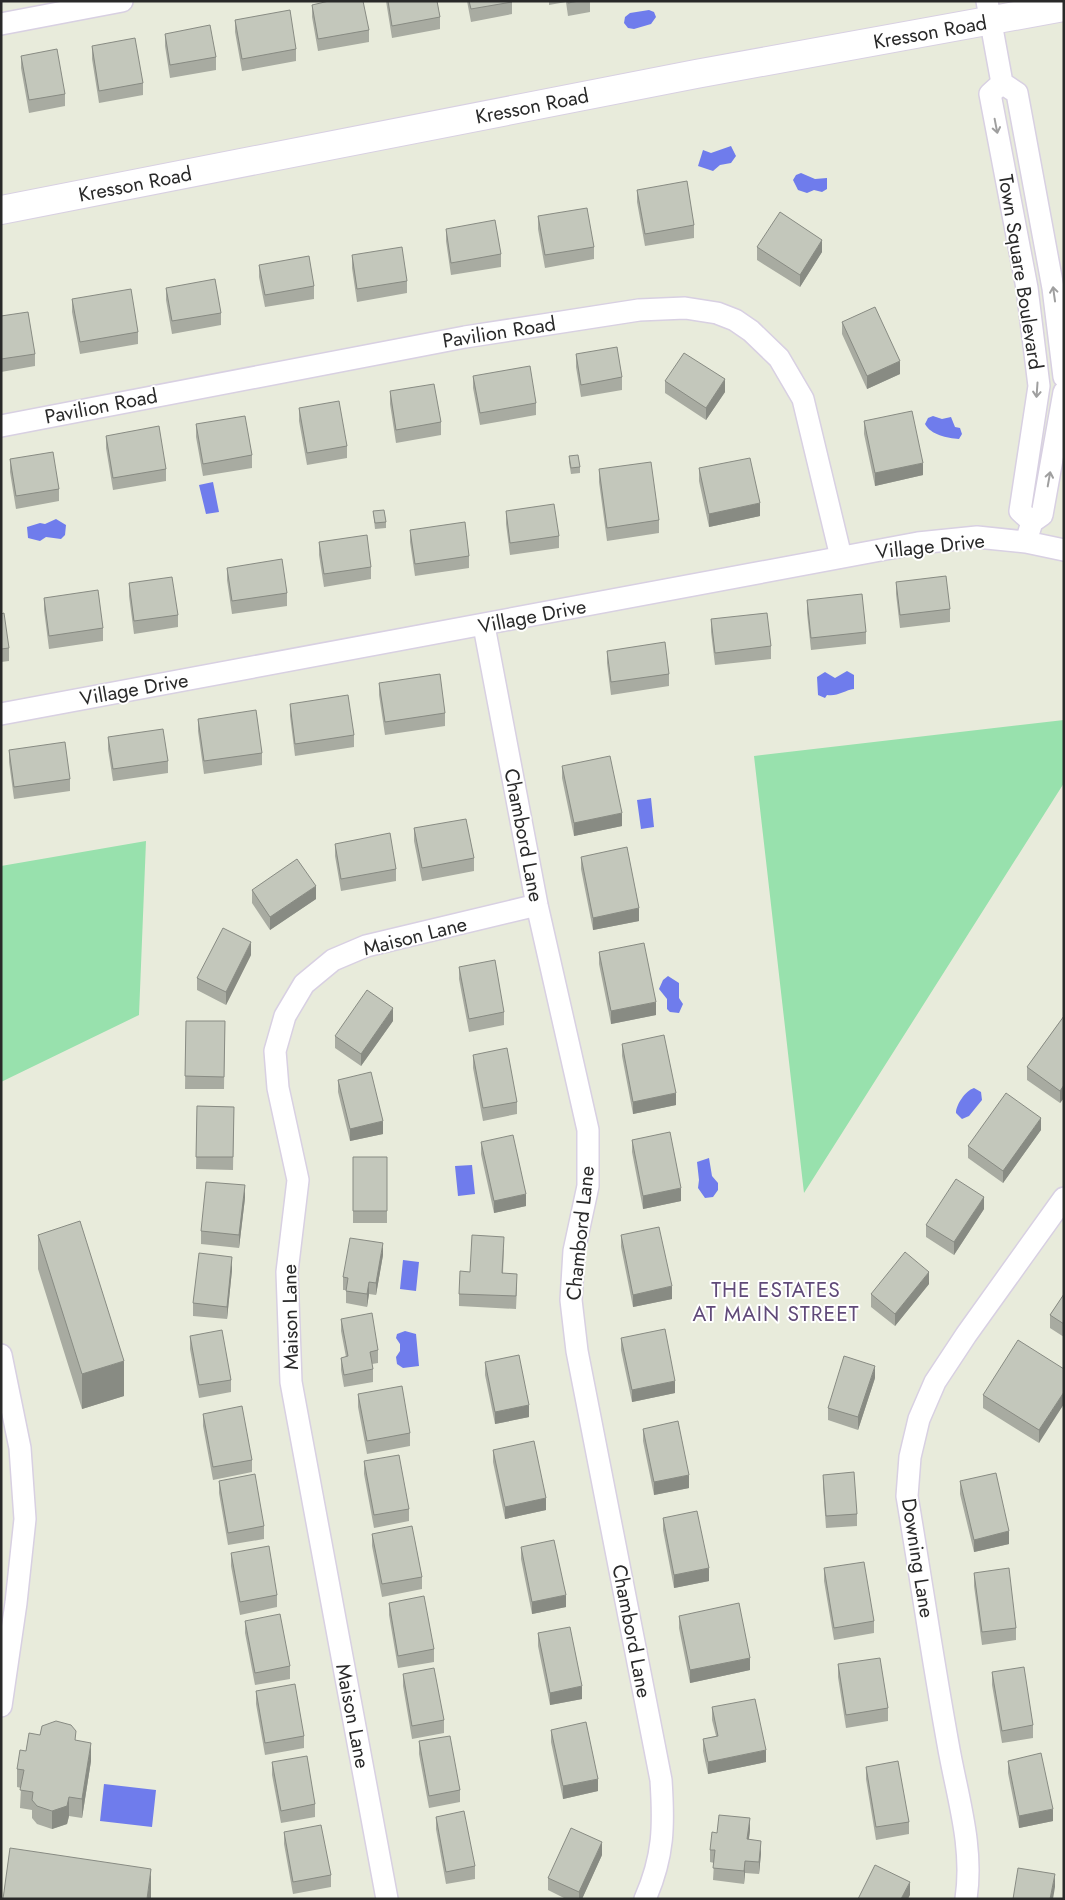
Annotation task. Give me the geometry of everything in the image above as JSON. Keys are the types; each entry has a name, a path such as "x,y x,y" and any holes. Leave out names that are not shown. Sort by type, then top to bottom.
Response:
{"main road":[{"name":"Kresson Road","path":"1,210 696,74 989,11 1064,7"}],"street":[{"path":"1,24 122,1"},
{"path":"989,11 1002,83"},
{"name":"Town Square Boulevard","path":"1032,522 1020,510 1039,386 1027,288 990,94 1002,83 1016,94 1053,288 1064,377"},
{"name":"Pavilion Road","path":"1,426 465,337 639,310 685,308 709,312 735,320 751,331 778,358 803,399 841,557"},
{"name":"Town Square Boulevard","path":"1026,542 1032,522 1042,515 1064,392"},
{"name":"Village Drive","path":"1,714 484,626 918,543 977,537 1026,542 1064,550"},
{"name":"Chambord Lane","path":"484,626 537,905 588,1130 588,1186 574,1251 571,1300 577,1351 661,1780 664,1829 654,1879 644,1899"},
{"name":"Maison Lane","path":"387,1899 291,1382 287,1272 298,1180 278,1088 276,1052 285,1016 304,984 333,960 366,946 537,905"},
{"name":"Downing Lane","path":"966,1899 970,1874 965,1829 948,1746 907,1496 910,1457 919,1419 935,1382 966,1335 1064,1198"},
{"path":"1,1355 20,1448 25,1519 9,1602 1,1706"}],"green space":[{"path":"1064,720 1064,783 804,1193 754,756"},
{"path":"146,841 139,1015 1,1082 1,866"}],"water":[{"path":"649,10 654,12 656,17 651,24 634,29 628,28 624,23 625,17 630,13"},
{"path":"731,146 736,156 731,163 720,165 713,171 698,166 703,150 711,153"},
{"path":"801,173 815,179 827,178 827,189 822,192 814,190 807,193 798,190 793,180 796,175"},
{"path":"933,416 942,419 951,417 955,427 960,428 962,434 959,439 945,437 931,431 925,424 928,418"},
{"path":"213,482 219,512 206,514 199,485"},
{"path":"56,519 66,525 65,535 61,539 46,537 40,541 28,538 27,527 40,523 45,524"},
{"path":"847,671 854,675 854,689 834,695 827,695 825,698 818,695 817,677 825,672 835,678"},
{"path":"651,798 654,827 641,829 637,800"},
{"path":"668,976 679,983 679,998 683,1004 679,1013 670,1012 667,1009 667,999 659,989 663,980"},
{"path":"974,1088 981,1092 982,1100 969,1116 962,1119 956,1113 958,1106 964,1095"},
{"path":"709,1158 712,1176 718,1183 718,1190 713,1197 705,1198 698,1188 697,1162"},
{"path":"472,1165 475,1194 458,1196 455,1166"},
{"path":"403,1260 419,1262 416,1291 400,1289"},
{"path":"405,1331 416,1334 419,1366 403,1368 397,1364 396,1357 400,1351 400,1344 396,1338 397,1334"},
{"path":"104,1784 156,1790 152,1827 100,1821"}],"building":[{"path":"329,1 363,1 369,30 318,39 312,5"},
{"path":"388,1 437,1 440,17 392,26"},
{"path":"469,1 512,1 512,2 471,9"},
{"path":"290,10 296,49 242,59 235,20"},
{"path":"210,25 216,57 170,65 165,34"},
{"path":"135,38 143,83 99,91 92,46"},
{"path":"57,49 65,94 29,100 21,56"},
{"path":"687,181 694,225 645,234 637,190"},
{"path":"587,208 594,247 545,255 538,216"},
{"path":"780,212 822,240 800,275 757,247"},
{"path":"495,220 501,254 451,263 446,229"},
{"path":"402,247 407,281 357,289 352,255"},
{"path":"309,256 314,286 265,295 259,265"},
{"path":"215,279 221,313 172,321 166,288"},
{"path":"131,289 138,332 80,342 72,299"},
{"path":"875,307 900,361 867,376 842,322"},
{"path":"28,312 35,354 1,359 1,316"},
{"path":"617,347 622,377 581,385 576,354"},
{"path":"684,353 725,379 706,408 665,381"},
{"path":"530,366 536,403 480,413 473,376"},
{"path":"434,384 441,422 396,430 390,391"},
{"path":"339,401 347,446 307,453 299,408"},
{"path":"912,411 923,463 875,473 864,421"},
{"path":"245,416 252,455 203,464 196,424"},
{"path":"159,426 166,469 113,478 106,436"},
{"path":"53,452 59,489 16,496 10,459"},
{"path":"578,455 580,467 571,468 569,456"},
{"path":"750,458 760,503 709,514 699,468"},
{"path":"651,462 659,520 607,528 599,469"},
{"path":"554,504 559,536 510,543 506,511"},
{"path":"384,510 386,522 375,523 373,511"},
{"path":"465,522 469,556 415,564 410,530"},
{"path":"367,535 371,567 324,574 319,542"},
{"path":"282,559 287,593 232,601 227,568"},
{"path":"946,576 950,609 900,615 896,582"},
{"path":"172,577 178,615 134,621 129,583"},
{"path":"98,590 103,628 49,636 44,598"},
{"path":"862,594 866,632 811,638 807,600"},
{"path":"4,613 9,648 1,649 1,614"},
{"path":"767,613 771,646 715,653 711,619"},
{"path":"665,642 669,674 611,682 607,651"},
{"path":"440,674 445,713 385,722 379,683"},
{"path":"348,695 354,735 295,744 290,704"},
{"path":"256,710 262,753 204,761 198,719"},
{"path":"163,729 168,761 113,769 108,737"},
{"path":"65,742 70,779 14,787 9,750"},
{"path":"610,756 622,813 574,823 562,766"},
{"path":"466,819 474,858 422,868 414,828"},
{"path":"390,833 396,869 341,879 335,844"},
{"path":"627,847 639,908 593,918 581,857"},
{"path":"297,859 316,886 270,917 252,890"},
{"path":"223,928 251,942 226,992 197,978"},
{"path":"644,943 656,1002 611,1011 599,952"},
{"path":"495,960 504,1012 469,1019 459,967"},
{"path":"367,990 393,1008 361,1054 335,1036"},
{"path":"1064,1016 1064,1085 1060,1091 1027,1067"},
{"path":"186,1021 225,1021 224,1077 185,1076"},
{"path":"664,1035 676,1093 633,1102 622,1044"},
{"path":"507,1048 517,1102 483,1108 473,1055"},
{"path":"371,1072 383,1121 350,1129 338,1080"},
{"path":"1006,1093 1041,1118 1003,1171 968,1146"},
{"path":"197,1106 234,1107 233,1157 196,1157"},
{"path":"670,1132 681,1188 643,1196 632,1140"},
{"path":"513,1135 526,1194 494,1201 481,1142"},
{"path":"353,1157 387,1157 387,1211 353,1211"},
{"path":"956,1179 984,1197 954,1242 926,1225"},
{"path":"206,1182 245,1185 239,1235 201,1231"},
{"path":"80,1221 124,1361 82,1374 38,1235"},
{"path":"659,1227 672,1286 633,1295 621,1235"},
{"path":"472,1235 504,1237 502,1273 517,1274 516,1296 459,1294 460,1271 470,1272"},
{"path":"350,1238 383,1243 376,1283 369,1282 367,1294 346,1291 348,1278 343,1277"},
{"path":"905,1252 929,1272 895,1314 871,1294"},
{"path":"199,1253 232,1257 227,1307 193,1303"},
{"path":"1064,1294 1064,1324 1050,1315"},
{"path":"372,1313 378,1350 370,1352 373,1369 344,1375 341,1358 348,1356 341,1319"},
{"path":"665,1329 675,1381 632,1390 621,1338"},
{"path":"222,1330 231,1380 199,1385 190,1336"},
{"path":"1018,1340 1064,1369 1064,1392 1039,1430 983,1395"},
{"path":"519,1355 529,1405 495,1412 485,1362"},
{"path":"844,1356 875,1366 858,1417 828,1408"},
{"path":"402,1386 410,1433 367,1441 358,1394"},
{"path":"242,1406 252,1460 213,1467 203,1414"},
{"path":"678,1421 689,1475 654,1482 643,1429"},
{"path":"534,1441 546,1498 505,1507 493,1450"},
{"path":"399,1455 409,1509 374,1515 364,1461"},
{"path":"854,1472 857,1514 826,1516 823,1475"},
{"path":"996,1473 1009,1531 974,1540 960,1481"},
{"path":"255,1474 264,1526 228,1533 219,1481"},
{"path":"697,1511 709,1568 674,1575 663,1518"},
{"path":"412,1526 422,1577 382,1584 372,1534"},
{"path":"554,1540 566,1595 532,1602 521,1547"},
{"path":"269,1546 277,1595 240,1602 231,1553"},
{"path":"864,1562 874,1621 834,1628 824,1568"},
{"path":"1009,1568 1016,1628 982,1632 974,1573"},
{"path":"424,1596 434,1649 398,1656 389,1603"},
{"path":"739,1603 750,1658 690,1670 679,1616"},
{"path":"280,1614 290,1666 255,1673 245,1621"},
{"path":"570,1627 582,1686 550,1693 538,1633"},
{"path":"880,1658 888,1708 846,1715 838,1664"},
{"path":"1024,1667 1033,1725 1002,1731 992,1672"},
{"path":"434,1668 444,1720 412,1726 403,1674"},
{"path":"295,1684 304,1736 265,1743 256,1691"},
{"path":"755,1699 766,1750 708,1762 703,1739 718,1736 712,1707"},
{"path":"56,1721 71,1725 76,1731 75,1740 91,1743 82,1799 69,1797 67,1806 52,1811 37,1806 32,1800 33,1792 20,1790 24,1770 17,1769 20,1750 26,1751 29,1733 40,1735 42,1726"},
{"path":"586,1722 598,1779 563,1786 551,1730"},
{"path":"450,1736 460,1790 429,1796 419,1741"},
{"path":"1041,1753 1053,1809 1019,1816 1008,1761"},
{"path":"307,1756 315,1804 281,1811 272,1762"},
{"path":"898,1761 909,1822 876,1827 866,1767"},
{"path":"464,1811 475,1866 446,1872 436,1817"},
{"path":"719,1815 750,1818 747,1839 761,1841 759,1862 745,1861 744,1871 713,1868 715,1850 710,1850 712,1832 717,1833"},
{"path":"321,1825 331,1875 293,1882 284,1832"},
{"path":"571,1828 602,1842 579,1892 548,1878"},
{"path":"10,1848 151,1869 147,1899 3,1899"},
{"path":"875,1865 910,1882 901,1899 858,1899"},
{"path":"1018,1868 1055,1874 1050,1899 1013,1899"}],"district":[{"name":"THE ESTATES AT MAIN STREET","path":"776,1302"}]}
